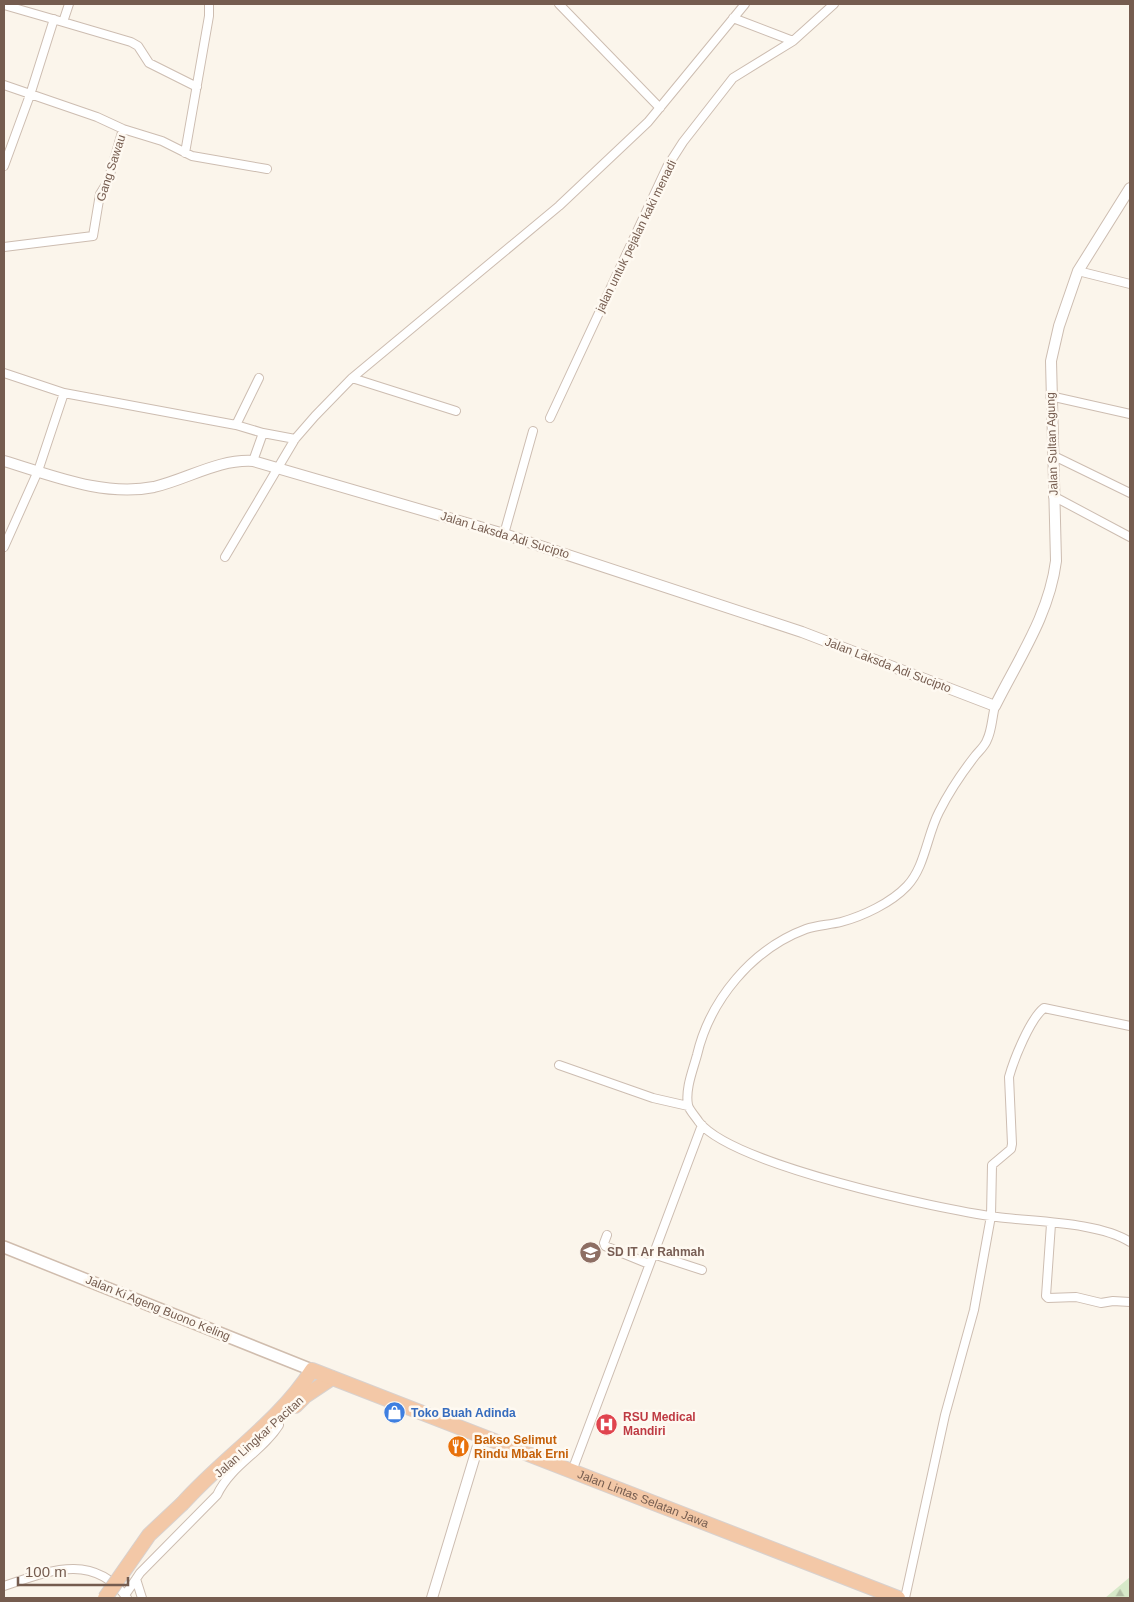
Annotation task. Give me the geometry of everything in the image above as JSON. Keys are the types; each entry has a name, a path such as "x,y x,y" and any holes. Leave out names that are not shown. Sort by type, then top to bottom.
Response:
{"highway":[{"name":"Jalan Lintas Selatan Jawa","path":"312,1370 898,1598"},
{"name":"Jalan Lingkar Pacitan","path":"276,1419 298,1392 312,1370"},
{"name":"Jalan Lingkar Pacitan","path":"105,1598 149,1535 185,1500 207,1484 276,1419 332,1378"}],"main road":[{"name":"Jalan Ki Ageng Buono Keling","path":"4,1247 312,1370"}],"street":[{"path":"64,22 69,4"},
{"path":"184,153 209,16 209,4"},
{"path":"559,4 660,108"},
{"path":"225,557 296,439 352,378 559,206 648,122 745,4"},
{"name":"jalan untuk pejalan kaki menadi","path":"550,418 666,168 682,142 733,78 793,41 834,4"},
{"path":"4,5 131,42 138,46 149,63 197,87"},
{"path":"733,18 793,41"},
{"path":"4,166 30,95 54,19"},
{"path":"4,85 123,129 162,141 184,153 211,160 266,168"},
{"name":"Gang Sawau","path":"4,247 93,236 100,194 108,181 123,129"},
{"name":"Jalan Sultan Agung","path":"995,706 1036,629 1052,590 1056,561 1050,396 1051,362 1059,326 1078,271 1130,188"},
{"path":"1078,271 1130,284"},
{"path":"4,373 64,393 236,425 263,433 296,439"},
{"path":"236,425 259,378"},
{"path":"352,378 456,412"},
{"path":"4,546 38,471 64,393"},
{"path":"1050,396 1130,414"},
{"path":"504,534 533,431"},
{"path":"254,461 263,433"},
{"path":"1052,454 1130,493"},
{"name":"Jalan Laksda Adi Sucipto","path":"4,461 90,485 126,490 174,482 229,462 254,461 504,534 802,632 995,706"},
{"path":"1053,496 1130,537"},
{"path":"995,706 987,742 953,787 938,814 916,875 909,885 876,907 842,922 807,929 785,939 755,959 733,983 713,1011 702,1033 689,1085 688,1106 702,1125 731,1145 788,1166 870,1191 933,1206 991,1216 1095,1228 1130,1242"},
{"path":"905,1598 945,1415 974,1310 991,1216 992,1165 1011,1149 1012,1144 1009,1077 1034,1018 1044,1008 1130,1026"},
{"path":"559,1065 653,1098 688,1106"},
{"path":"572,1471 702,1125"},
{"path":"1051,1224 1048,1298 1076,1297 1101,1303 1113,1301 1130,1302"},
{"path":"607,1235 604,1243 605,1246 649,1264"},
{"path":"653,1254 702,1270"},
{"path":"4,1586 58,1568 71,1568 107,1579 126,1597 146,1565 217,1495 222,1485 238,1465 272,1435 279,1425 276,1419"},
{"path":"432,1598 481,1436"},
{"path":"136,1579 142,1598"}],"green space":[{"path":"1130,1577 1130,1598 1105,1598"}],"place":[{"name":"SD IT Ar Rahmah","path":"591,1252"},
{"name":"Toko Buah Adinda","path":"395,1413"},
{"name":"RSU Medical Mandiri","path":"607,1424"},
{"name":"Bakso Selimut Rindu Mbak Erni","path":"458,1447"}]}
